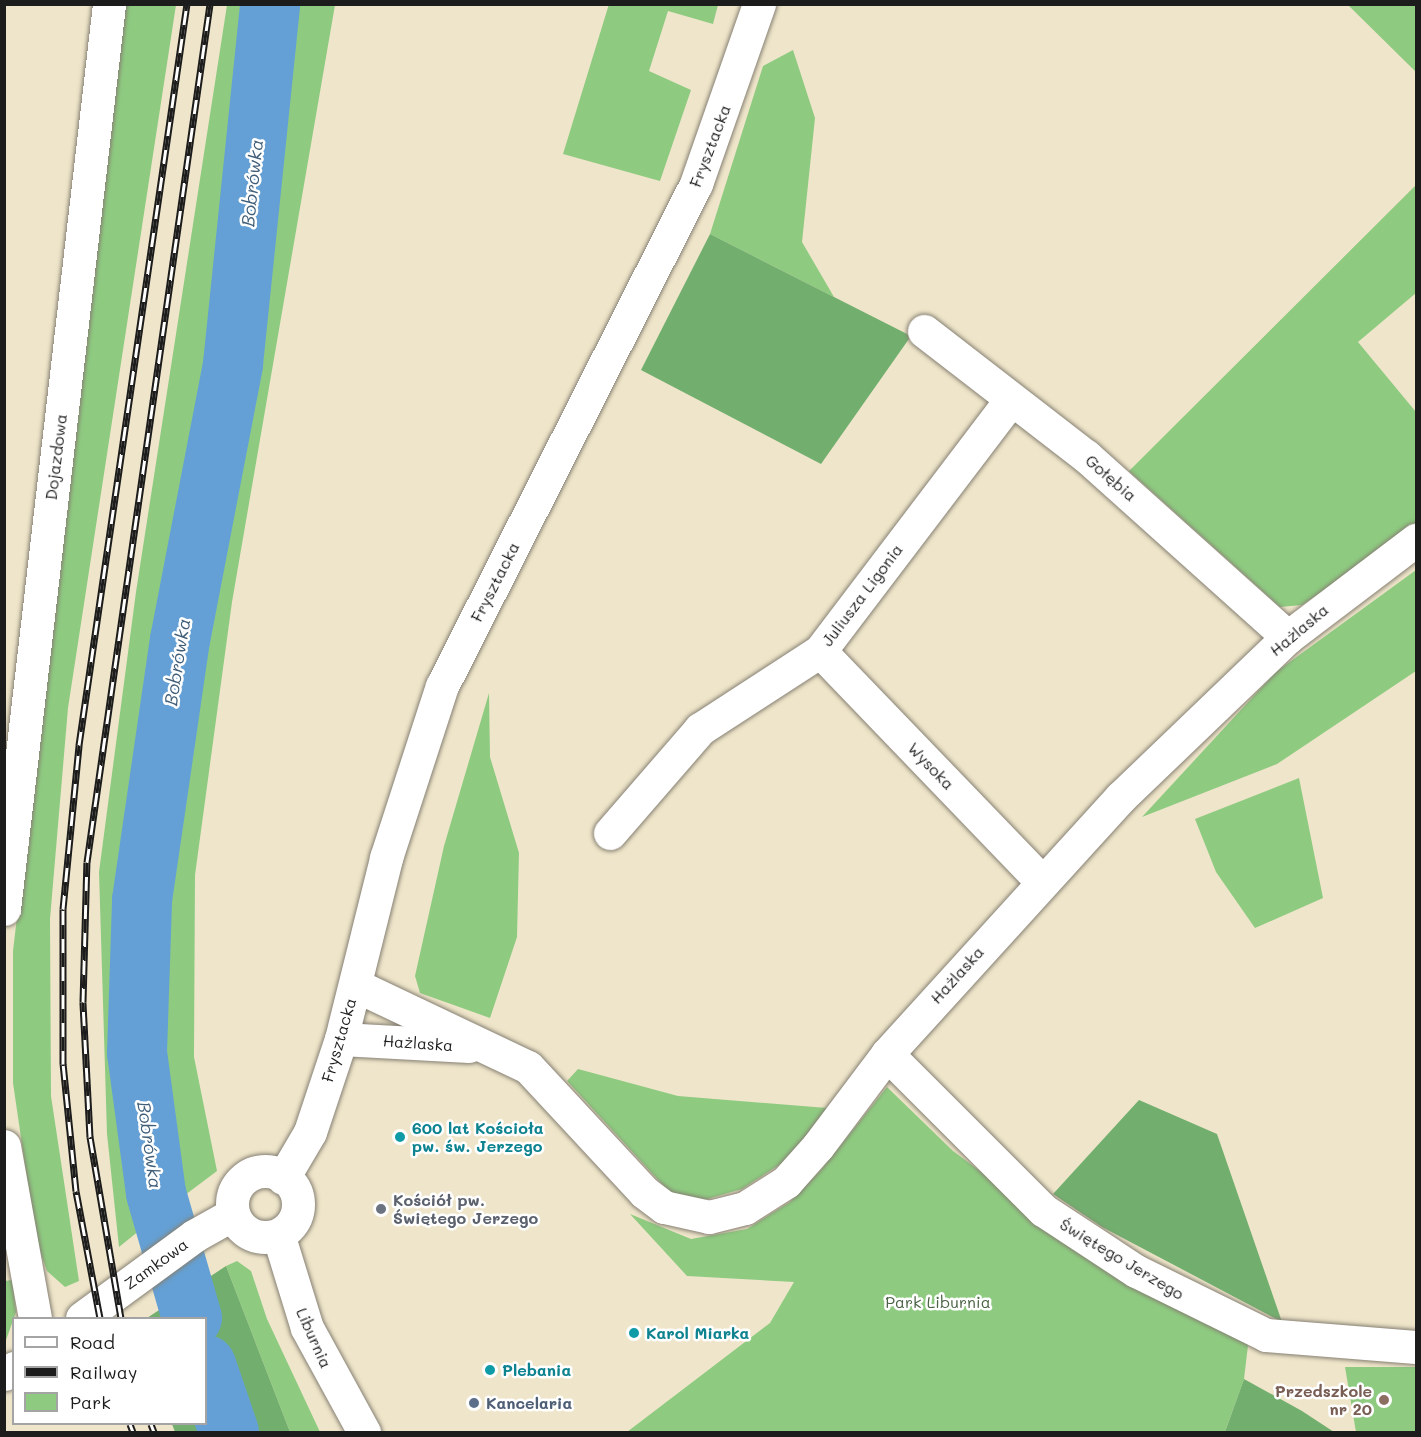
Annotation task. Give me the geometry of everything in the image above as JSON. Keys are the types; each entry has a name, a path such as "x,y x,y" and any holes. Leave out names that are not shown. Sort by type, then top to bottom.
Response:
{"street":[{"name":"Dojazdowa","path":"4,909 109,4"},
{"name":"Frysztacka","path":"283,1178 310,1131 341,1039 417,749 442,686 696,184 759,4"},
{"name":"Gołębia","path":"924,331 1010,401 1086,456 1288,637"},
{"name":"Juliusza Ligonia","path":"610,833 700,729 820,651 1010,401"},
{"name":"Hażlaska","path":"355,984 494,1048 528,1067 644,1192 664,1207 709,1217 745,1208 786,1182 887,1054 1042,882 1288,637 1416,540"},
{"name":"Wysoka","path":"820,651 1042,882"},
{"name":"Hażlaska","path":"341,1039 494,1048"},
{"name":"Świętego Jerzego","path":"887,1054 1043,1210 1136,1271 1266,1335 1416,1347"},
{"path":"5,1152 35,1317"},
{"path":"273,1170 283,1178 294,1189 297,1215 279,1237 246,1232 233,1214 233,1192 248,1175 273,1170"},
{"name":"Zamkowa","path":"83,1317 194,1236 233,1214"},
{"name":"Liburnia","path":"279,1237 307,1328 364,1432"}],"green space":[{"path":"609,4 718,5 713,24 668,11 649,71 691,90 660,181 563,154"},
{"path":"124,5 176,5 68,708 50,919 51,1096 79,1281 65,1287 47,1271 36,1240 13,1083 13,951"},
{"path":"227,5 261,5 238,215 146,712 123,945 127,1083 150,1222 119,1247 107,1134 99,872 136,592"},
{"path":"293,5 335,5 232,602 195,875 194,1057 217,1171 173,1204 149,1061 176,748"},
{"path":"1348,5 1416,5 1416,72"},
{"path":"793,50 815,118 802,242 834,297 710,234 763,66"},
{"path":"1416,185 1416,293 1358,342 1416,412 1416,529 1302,605 1280,607 1129,471"},
{"path":"710,234 911,336 821,464 641,370"},
{"path":"1416,570 1416,671 1277,764 1142,817 1276,672"},
{"path":"489,693 490,757 519,853 517,937 490,1018 420,993 415,976 444,846"},
{"path":"1299,778 1323,898 1255,928 1216,872 1195,819"},
{"path":"578,1069 678,1096 827,1108 793,1156 742,1189 704,1200 673,1196 567,1081"},
{"name":"Park Liburnia","path":"887,1087 953,1151 1103,1263 1249,1337 1244,1379 1225,1432 627,1432 770,1323 794,1282 687,1276 630,1214 691,1239 747,1229 790,1202 821,1170"},
{"path":"1139,1100 1217,1134 1282,1322 1102,1227 1053,1194"},
{"path":"237,1261 251,1271 267,1319 320,1432 290,1432 226,1266"},
{"path":"226,1266 290,1432 175,1432 172,1425 207,1425 207,1317 149,1317"},
{"path":"12,1280 16,1312 12,1317 5,1343 5,1281"},
{"name":"Przedszkole nr 20","path":"1345,1367 1416,1367 1416,1432 1356,1432"},
{"path":"1244,1379 1302,1411 1334,1432 1225,1432"}],"waterway":[{"name":"Bobrówka","path":"192,1317 156,1193 137,1053 142,900 180,640 233,364 270,4"},
{"name":"Bobrówka","path":"207,1368 229,1432"}],"railway":[{"path":"100,1317 76,1191 63,1064 63,909 79,745 187,4"},
{"path":"121,1317 90,1137 83,1002 87,862 210,4"},
{"path":"130,1425 133,1432"},
{"path":"151,1425 154,1432"}],"place":[{"name":"600 lat Kościoła pw. św. Jerzego","path":"400,1137"},
{"name":"Kościół pw. Świętego Jerzego","path":"381,1209"},
{"name":"Karol Miarka","path":"634,1333"},
{"name":"Plebania","path":"490,1370"},
{"name":"Przedszkole nr 20","path":"1384,1400"},
{"name":"Kancelaria","path":"474,1403"}]}
